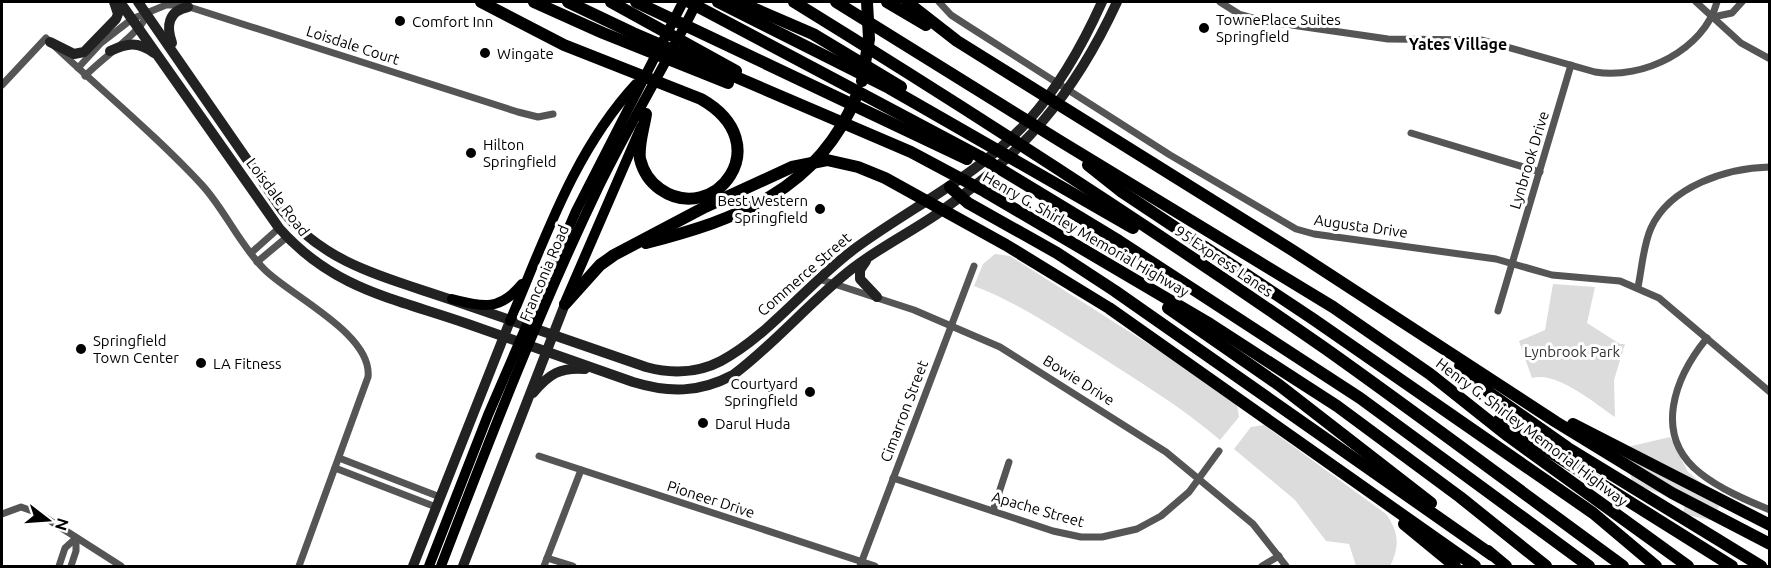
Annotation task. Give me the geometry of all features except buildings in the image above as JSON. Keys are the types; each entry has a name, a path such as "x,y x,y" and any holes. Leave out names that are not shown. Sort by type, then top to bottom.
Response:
{"highway":[{"path":"481,2 540,34 681,90 720,111 728,119 737,138 738,149 734,168 715,191 687,198 669,194 652,183 642,166 640,152 646,114"},
{"path":"534,2 630,38"},
{"name":"Henry G. Shirley Memorial Highway","path":"568,2 630,38 696,60 934,164 1015,209 1210,324 1337,406 1460,497 1546,567"},
{"path":"611,2 640,8 708,35 934,141 1057,203"},
{"path":"689,2 979,156 1057,203 1297,355 1453,464 1589,567"},
{"path":"739,2 813,34 848,53 967,132"},
{"name":"95 Express Lanes","path":"794,2 1042,158 1327,350 1623,567"},
{"name":"Henry G. Shirley Memorial Highway","path":"836,2 1060,141 1293,280 1430,374 1508,436 1688,567"},
{"path":"630,247 742,212 773,196 798,179 820,158 838,134 857,96 865,70 869,39 867,2"},
{"path":"887,2 957,41 1301,256 1438,346 1672,493 1770,544"},
{"path":"907,2 957,41"},
{"path":"721,3 851,68 1227,282"},
{"path":"640,8 696,60 734,85 779,95"},
{"path":"1060,141 1122,192 1313,319 1593,513 1656,567"},
{"path":"565,304 600,265 705,207 792,167 827,160 858,166 885,178 987,234 1109,308 1475,567"},
{"path":"950,187 960,198 1057,253 1115,291 1492,555"},
{"path":"1119,272 1386,465 1506,567"},
{"path":"1438,346 1482,387 1528,422 1629,487 1761,567"},
{"path":"1430,374 1732,567"},
{"path":"1490,379 1739,511 1770,525"},
{"path":"1340,472 1455,567"}],"main road":[{"path":"50,42 74,54 84,52 116,19 118,14 114,2"},
{"name":"Loisdale Road","path":"120,2 279,228 314,263 349,284 546,351"},
{"name":"Loisdale Road","path":"138,2 271,195 302,233 326,252 359,268 510,321"},
{"name":"Franconia Road","path":"429,567 540,307 589,185 683,2"},
{"name":"Franconia Road","path":"540,307 624,136 667,63 697,2"},
{"name":"Commerce Street","path":"510,321 655,369 671,372 715,364 736,352 858,246 950,187 981,165 1016,134 1046,99 1068,67 1102,2"},
{"name":"Commerce Street","path":"546,351 661,389 685,390 710,386 745,366 834,284 873,253 960,198 1003,164 1037,131 1079,74 1118,2"},
{"path":"174,52 168,22 174,13 188,7"},
{"path":"110,51 122,45 135,44 148,48 162,60"},
{"path":"565,304 667,63"},
{"path":"510,321 567,188 586,152 627,93 648,70"},
{"path":"873,253 862,266 859,275 864,286 877,297"},
{"path":"452,299 479,305 499,304 513,294 530,274"},
{"name":"Franconia Road","path":"463,567 565,304"},
{"name":"Franconia Road","path":"412,567 510,321"},
{"name":"Franconia Road","path":"441,567 515,366"},
{"path":"526,401 548,376 560,369 598,370"}],"street":[{"name":"Augusta Drive","path":"939,2 951,15 1170,155 1288,224 1314,234 1512,264 1552,274 1607,278 1638,287 1659,298 1770,392"},
{"path":"1220,2 1239,14 1264,21 1388,39 1482,40 1612,74 1649,68 1679,51 1713,17 1717,2"},
{"path":"1696,2 1741,43 1770,59"},
{"path":"1713,17 1732,13 1742,2"},
{"name":"Loisdale Court","path":"132,19 147,15 166,4 188,7 525,114 538,117 553,114"},
{"path":"86,76 110,51 140,29 147,15"},
{"path":"78,68 101,43 132,19"},
{"path":"2,85 46,38 201,184 250,253 269,274 329,318 358,348 367,361 368,377 299,567"},
{"name":"Lynbrook Drive","path":"1498,311 1571,65"},
{"path":"1411,133 1540,172"},
{"path":"1638,287 1648,235 1655,220 1666,206 1685,192 1714,177 1744,169 1770,167"},
{"path":"250,253 279,228"},
{"path":"258,262 286,237"},
{"name":"Cimarron Street","path":"861,564 974,266"},
{"name":"Bowie Drive","path":"819,279 877,297 951,325 980,337 1021,360 1146,438 1199,479 1253,524 1286,567"},
{"path":"1707,338 1692,358 1676,388 1673,414 1678,443 1687,459 1701,474 1770,510"},
{"name":"Apache Street","path":"893,478 1069,535 1113,535 1137,529 1161,516 1181,500 1219,451"},
{"name":"Pioneer Drive","path":"539,456 861,564 876,567"},
{"path":"339,458 438,502"},
{"path":"993,511 1009,462"},
{"path":"335,468 438,502"},
{"path":"544,567 581,470"},
{"path":"2,514 14,508 27,508 121,567"},
{"path":"59,567 65,548 76,538"},
{"path":"71,567 76,550 76,538"},
{"path":"1262,567 1279,556"},
{"path":"547,558 573,567"}],"green space":[{"path":"995,254 1010,256 1180,364 1237,405 1239,417 1220,440 1175,405 1051,325 990,292 974,286 983,264"},
{"name":"Lynbrook Park","path":"1553,284 1595,287 1587,323 1620,344 1625,344 1614,380 1615,417 1564,384 1553,379 1532,378 1519,341 1545,330"},
{"path":"1264,425 1386,514 1394,527 1397,540 1390,566 1356,566 1349,544 1326,541 1295,500 1234,449 1251,427"},
{"path":"1670,437 1688,472 1723,501 1710,520 1683,514 1685,502 1633,484 1623,448"}],"place":[{"name":"Comfort Inn","path":"400,21"},
{"name":"TownePlace Suites Springfield","path":"1204,28"},
{"name":"Wingate","path":"485,53"},
{"name":"Hilton Springfield","path":"471,153"},
{"name":"Best Western Springfield","path":"820,209"},
{"name":"Springfield Town Center","path":"81,349"},
{"name":"LA Fitness","path":"201,363"},
{"name":"Courtyard Springfield","path":"810,392"},
{"name":"Darul Huda","path":"703,423"}],"district":[{"name":"Yates Village","path":"1458,44"}]}
